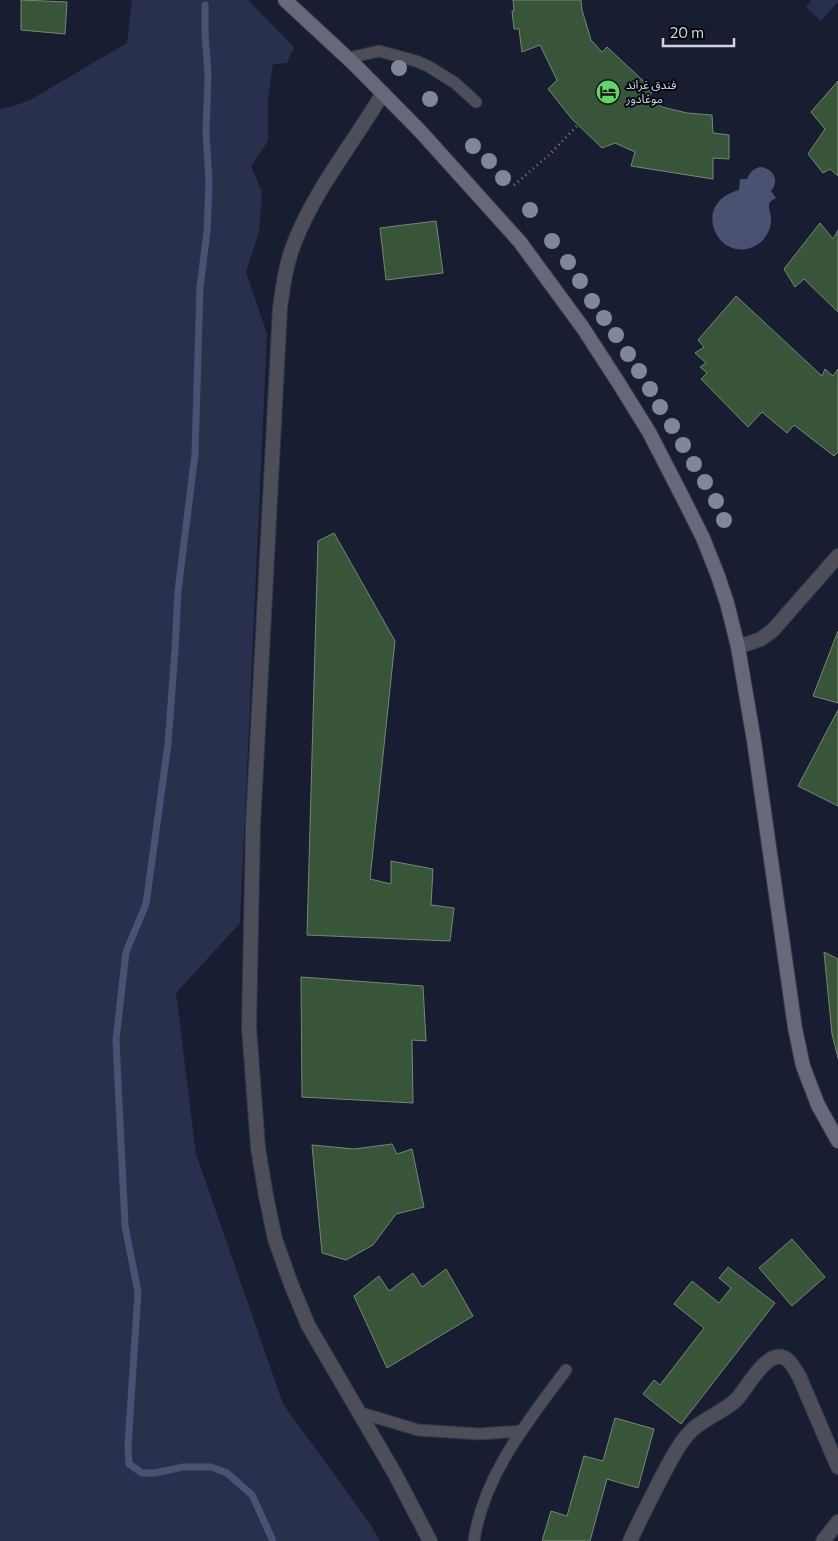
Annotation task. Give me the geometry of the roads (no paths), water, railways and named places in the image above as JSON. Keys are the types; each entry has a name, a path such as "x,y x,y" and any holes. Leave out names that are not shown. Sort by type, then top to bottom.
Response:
{"main road":[{"path":"285,0 349,58 383,93 441,153 520,242 584,328 649,432 703,538 727,603 738,647 754,741 795,1028 803,1066 818,1105 838,1141"}],"street":[{"path":"383,93 308,214 295,242 285,275 280,308 252,844 249,1028 257,1140 275,1239 304,1317 395,1474 430,1541"},
{"path":"738,647 761,639 773,630 838,556"},
{"path":"630,1541 658,1484 682,1442 692,1430 722,1411 735,1400 767,1360 776,1357 785,1358 792,1364 838,1467"},
{"path":"823,1541 838,1522"}],"lane":[{"path":"349,58 379,51 409,58 428,66 455,83 476,102"},
{"path":"474,1541 484,1504 498,1470 521,1431 566,1370"},
{"path":"358,1412 418,1430 480,1434 521,1431"}],"waterway":[{"path":"205,5 208,73 206,132 209,182 207,232 200,287 195,454 178,591 168,744 146,904 126,952 116,1040 125,1226 138,1292 128,1446 129,1464 142,1473 155,1473 183,1467 211,1467 227,1473 252,1495 273,1541"}],"place":[{"name":"فندق غراند موغادور","path":"608,92"}]}
